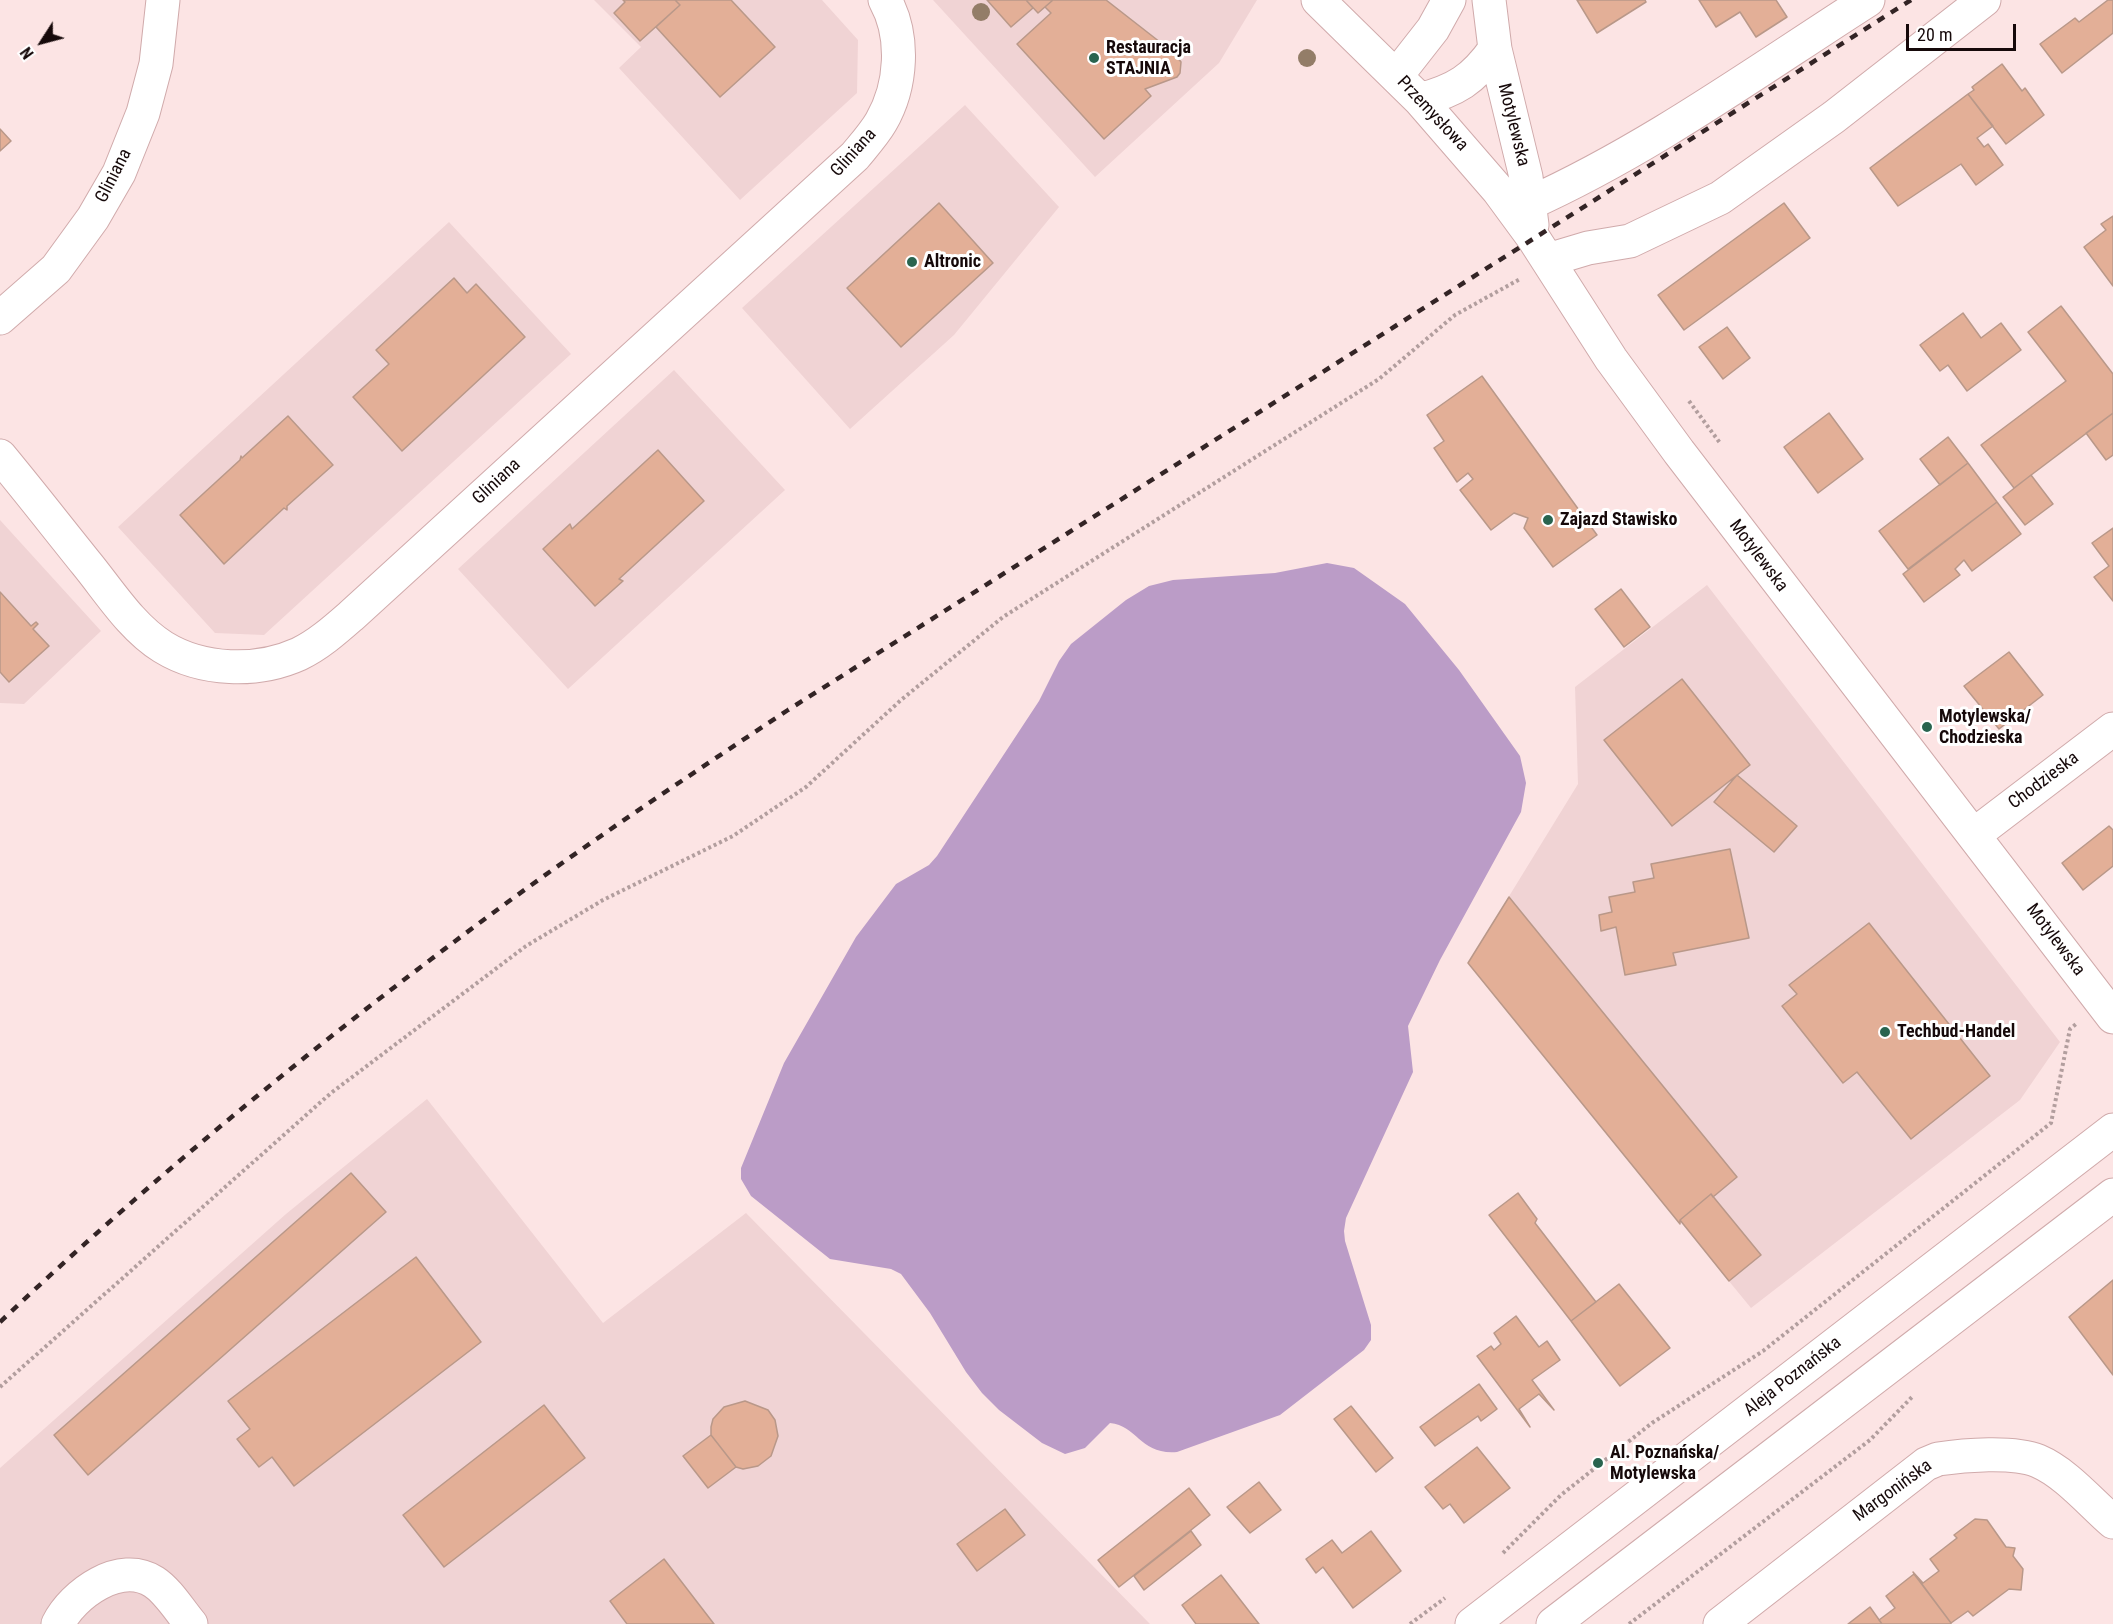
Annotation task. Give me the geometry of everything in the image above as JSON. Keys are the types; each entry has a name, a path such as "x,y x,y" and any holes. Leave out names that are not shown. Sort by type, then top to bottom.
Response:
{"street":[{"name":"Gliniana","path":"0,318 56,269 93,218 119,173 143,113 153,74 163,0"},
{"name":"Gliniana","path":"0,456 133,620 163,647 203,664 227,668 268,662 299,654 327,636 351,616 855,156 881,122 894,87 900,55 892,14 885,0"},
{"name":"Przemysłowa","path":"1318,0 1397,75 1461,143 1541,249"},
{"path":"1397,75 1433,29 1449,0"},
{"name":"Motylewska","path":"1489,0 1495,49 1526,177 1528,204 1541,249 1611,359 1679,452 1975,834 2113,1017"},
{"path":"1528,204 1560,189 1676,124 1868,0"},
{"path":"1541,249 1588,248 1630,241 1720,198 1834,117 1984,0"},
{"name":"Motylewska","path":"1420,100 1459,87 1483,66 1495,49"},
{"name":"Chodzieska","path":"1975,834 2113,729"},
{"name":"Aleja Poznańska","path":"1472,1624 2113,1130"},
{"path":"1553,1624 2113,1195"},
{"name":"Margonińska","path":"1720,1624 1926,1464 1938,1459 2025,1456 2039,1461 2053,1469 2113,1522"},
{"path":"58,1624 72,1602 90,1588 110,1579 129,1577 148,1579 156,1583 191,1624"}],"path":[{"path":"0,1387 331,1093 526,946 603,900 733,836 797,793 901,700 1003,617 1379,379 1455,315 1508,287 1541,249"},
{"path":"1683,393 1723,448"},
{"path":"1496,1560 1561,1495 1652,1423 1763,1352 2051,1124 2070,1029"},
{"path":"1629,1624 1869,1440 1917,1392"},
{"path":"1410,1624 1449,1596"}],"shaded area":[{"path":"594,0 822,0 858,40 857,93 740,200 619,68 641,47"},
{"path":"933,0 1257,0 1219,63 1095,177"},
{"path":"965,105 1059,207 954,335 850,429 742,308"},
{"path":"449,222 571,354 264,635 215,633 118,527"},
{"path":"674,370 785,490 568,689 458,569"},
{"path":"0,520 101,631 24,704 0,703"},
{"path":"1327,563 1354,568 1405,604 1459,670 1520,756 1526,783 1521,812 1440,960 1408,1026 1413,1072 1346,1218 1345,1241 1371,1325 1371,1340 1364,1350 1280,1415 1177,1452 1155,1449 1127,1429 1110,1423 1085,1448 1065,1454 1042,1443 999,1410 982,1393 966,1372 930,1313 901,1274 891,1269 830,1259 751,1196 741,1179 741,1168 784,1063 856,937 896,884 929,865 937,856 1039,701 1059,661 1071,644 1126,600 1149,586 1173,580 1275,573"},
{"path":"1707,585 2060,1042 2020,1100 1751,1308 1468,963 1578,784 1575,687"},
{"path":"427,1099 603,1323 746,1213 1150,1624 0,1624 0,1468 286,1214"}],"building":[{"path":"623,0 675,0 680,5 640,41 614,13 625,2"},
{"path":"675,0 731,0 775,47 720,97 656,27 680,5"},
{"path":"987,0 1026,0 1033,8 1011,27"},
{"path":"1026,0 1053,0 1038,13"},
{"path":"1053,0 1106,0 1174,53 1181,62 1180,73 1177,77 1145,89 1151,96 1104,139 1017,44 1051,13 1045,7"},
{"path":"1577,0 1645,0 1646,2 1597,33"},
{"path":"1699,0 1776,0 1787,17 1756,37 1740,12 1716,27"},
{"path":"2108,0 2113,0 2113,33 2062,73 2040,44 2075,18 2079,22"},
{"path":"2002,64 2022,91 2025,88 2044,115 2006,144 1968,94 1974,90 1972,87"},
{"path":"1968,94 1993,126 1977,138 1984,147 1988,144 2003,165 1976,185 1961,164 1898,206 1870,168"},
{"path":"0,129 11,141 0,151"},
{"path":"939,203 993,263 901,347 847,288"},
{"path":"1784,203 1810,238 1684,330 1658,295"},
{"path":"2113,216 2113,286 2084,247 2106,230 2101,224"},
{"path":"454,278 467,293 476,284 525,337 402,451 353,397 389,364 376,350"},
{"path":"2061,306 2113,374 2113,413 2014,488 1981,445 2066,381 2028,332"},
{"path":"1963,313 1981,338 2001,323 2021,350 1967,391 1948,365 1940,371 1920,345"},
{"path":"1727,327 1750,358 1723,379 1699,347"},
{"path":"1482,376 1597,535 1553,567 1524,528 1528,518 1514,513 1491,530 1460,490 1473,479 1468,473 1457,482 1434,448 1444,441 1427,415"},
{"path":"1829,413 1863,459 1818,493 1784,447"},
{"path":"2113,413 2113,455 2106,460 2086,433"},
{"path":"288,416 333,465 287,506 287,510 284,508 224,564 180,515 240,460 241,456 242,458"},
{"path":"1948,437 1968,463 1940,485 1920,459"},
{"path":"658,450 704,501 619,579 623,581 595,606 543,549 570,524 572,529"},
{"path":"1968,463 1997,502 1908,569 1879,531"},
{"path":"2031,475 2053,504 2025,525 2003,497"},
{"path":"1997,502 2021,534 1972,571 1964,560 1955,569 1960,575 1924,602 1903,574"},
{"path":"2113,528 2113,601 2094,577 2109,566 2092,543"},
{"path":"1621,589 1650,627 1624,647 1595,609"},
{"path":"0,592 31,626 36,622 38,624 33,629 49,646 9,682 0,672"},
{"path":"2009,652 2043,695 1999,729 1964,686"},
{"path":"1682,679 1750,765 1672,826 1604,740"},
{"path":"1737,775 1797,826 1774,852 1714,802"},
{"path":"2109,826 2113,830 2113,866 2083,890 2062,863"},
{"path":"1730,849 1749,938 1673,953 1676,965 1625,975 1616,927 1601,931 1599,915 1612,912 1609,897 1635,892 1633,882 1654,878 1651,864"},
{"path":"1509,897 1737,1177 1713,1197 1711,1194 1680,1220 1680,1224 1468,963"},
{"path":"1869,923 1990,1076 1911,1139 1857,1072 1843,1083 1782,1006 1797,994 1789,985"},
{"path":"351,1173 386,1212 88,1475 54,1435"},
{"path":"1518,1193 1537,1219 1535,1223 1596,1302 1571,1321 1489,1215"},
{"path":"1711,1194 1761,1255 1729,1281 1680,1220"},
{"path":"416,1257 481,1342 294,1486 272,1457 259,1467 237,1439 250,1429 228,1401"},
{"path":"2113,1280 2113,1375 2069,1317"},
{"path":"1619,1284 1670,1348 1620,1386 1571,1321"},
{"path":"1516,1316 1539,1347 1547,1341 1560,1360 1532,1380 1554,1410 1539,1394 1519,1409 1530,1427 1477,1356 1491,1346 1494,1350 1501,1344 1494,1333"},
{"path":"1479,1384 1497,1409 1481,1421 1478,1416 1435,1446 1420,1427"},
{"path":"745,1401 768,1410 775,1420 778,1436 771,1456 758,1466 743,1469 736,1467 711,1435 711,1427 713,1419 724,1407"},
{"path":"544,1405 585,1458 444,1567 403,1515"},
{"path":"1351,1406 1393,1458 1376,1472 1334,1419"},
{"path":"711,1435 736,1467 708,1488 683,1456"},
{"path":"1477,1447 1510,1488 1464,1523 1450,1504 1443,1509 1425,1487"},
{"path":"1259,1482 1281,1510 1250,1533 1227,1507"},
{"path":"1189,1488 1210,1515 1119,1587 1098,1560"},
{"path":"1005,1509 1025,1535 977,1571 957,1544"},
{"path":"1975,1519 1987,1520 2006,1547 2015,1548 2013,1556 2023,1569 2021,1590 2009,1589 1973,1616 1968,1611 1951,1623 1913,1572 1923,1583 1939,1571 1930,1559 1957,1538 1954,1535"},
{"path":"1191,1531 1201,1545 1144,1590 1134,1576"},
{"path":"1371,1531 1401,1571 1353,1608 1323,1567 1316,1573 1306,1559 1332,1540 1342,1553"},
{"path":"664,1559 714,1624 627,1624 610,1601"},
{"path":"1914,1574 1951,1624 1882,1624 1879,1620 1895,1608 1886,1596"},
{"path":"1221,1575 1259,1624 1196,1624 1182,1605"},
{"path":"1870,1607 1882,1624 1848,1624"}],"railway":[{"path":"0,1322 111,1220 284,1074 462,936 624,820 788,710 1911,0"}],"place":[{"name":"Restauracja STAJNIA","path":"1094,58"},
{"name":"Altronic","path":"912,262"},
{"name":"Zajazd Stawisko","path":"1548,520"},
{"name":"Motylewska/ Chodzieska","path":"1927,727"},
{"name":"Techbud-Handel","path":"1885,1032"},
{"name":"Al. Poznańska/ Motylewska","path":"1598,1463"}]}
